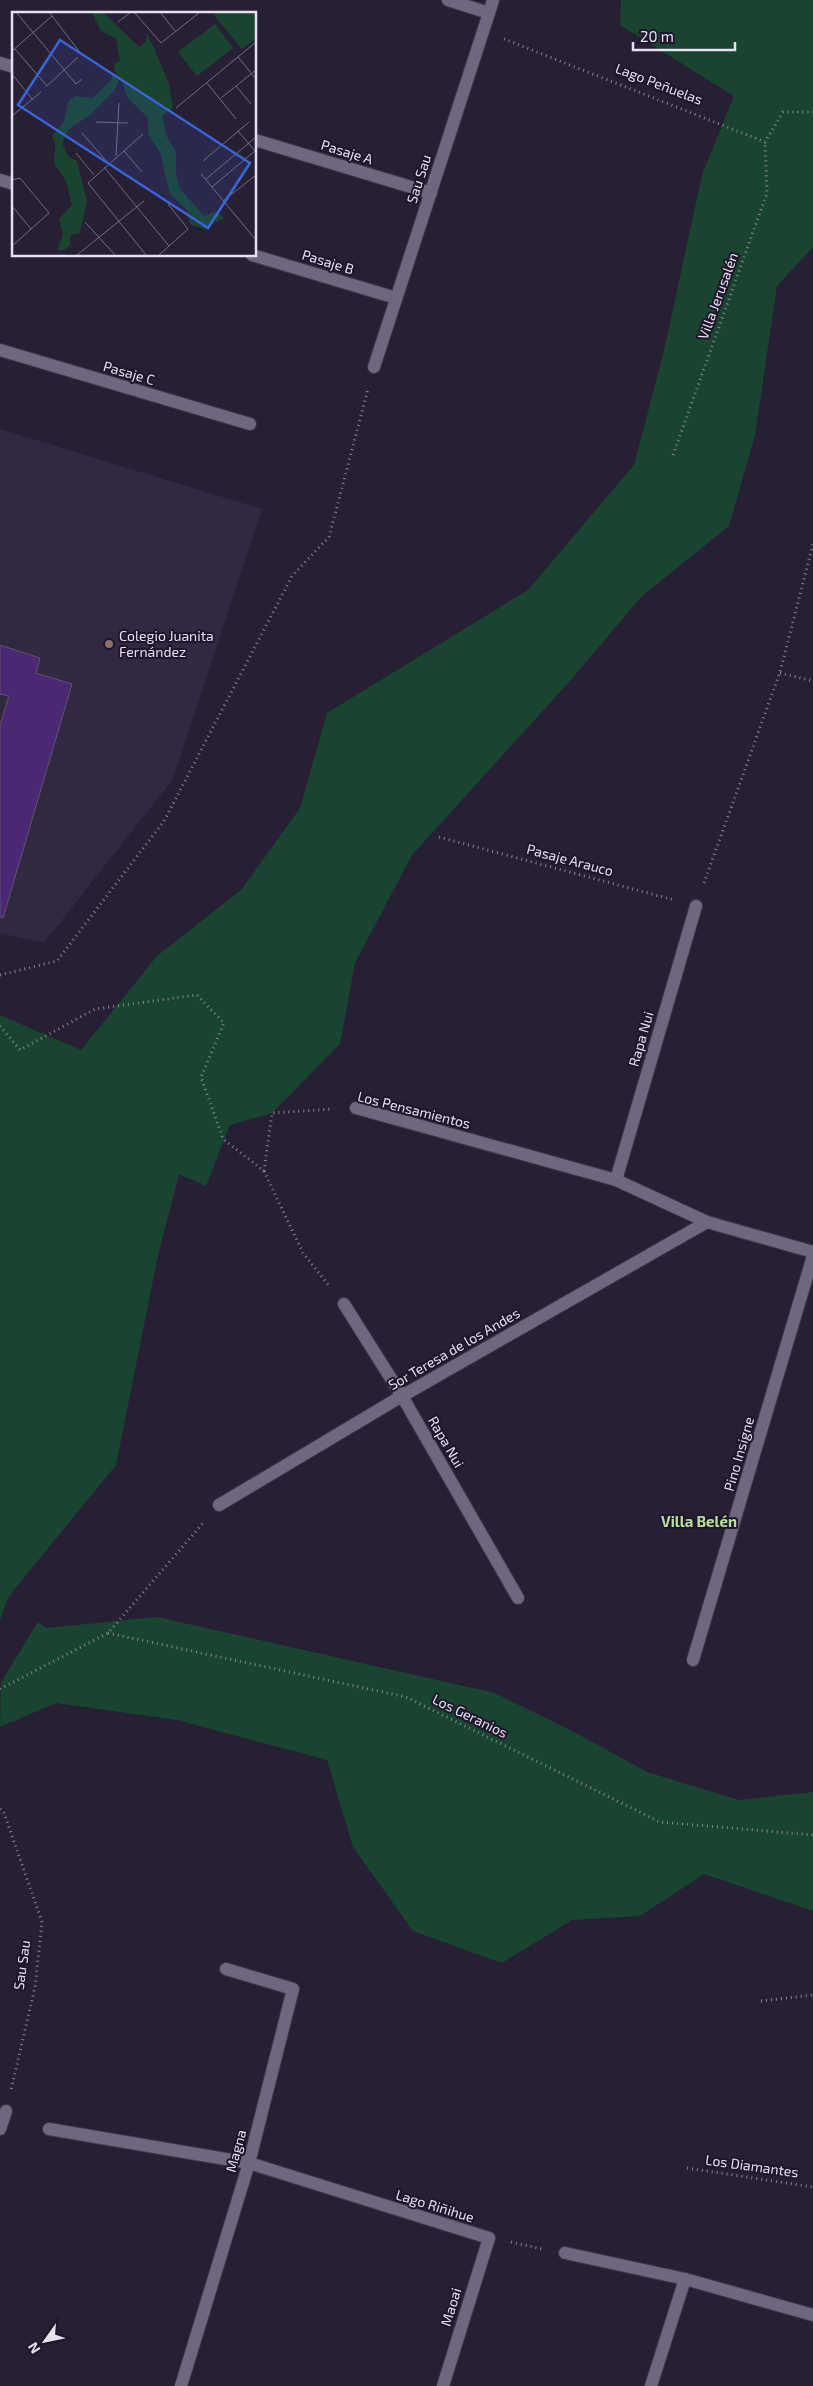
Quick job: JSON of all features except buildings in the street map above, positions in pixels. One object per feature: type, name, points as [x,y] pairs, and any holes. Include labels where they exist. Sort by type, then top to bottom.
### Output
[{"type":"street","points":[[448,0],[489,13]]},
{"type":"street","name":"Sau Sau","points":[[374,367],[493,0]]},
{"type":"street","name":"Pasaje A","points":[[256,140],[431,192]]},
{"type":"street","name":"Pasaje B","points":[[255,256],[396,298]]},
{"type":"street","name":"Pasaje C","points":[[0,350],[250,424]]},
{"type":"street","name":"Rapa Nui","points":[[616,1180],[696,906]]},
{"type":"street","name":"Los Pensamientos","points":[[356,1108],[616,1180],[707,1222],[813,1254]]},
{"type":"street","name":"Sor Teresa de los Andes","points":[[219,1505],[402,1396],[707,1222]]},
{"type":"street","name":"Pino Insigne","points":[[694,1660],[813,1254]]},
{"type":"street","name":"Rapa Nui","points":[[344,1304],[402,1396],[518,1598]]},
{"type":"street","name":"Magna","points":[[181,2386],[249,2163],[293,1989],[226,1969]]},
{"type":"street","points":[[0,2129],[6,2111]]},
{"type":"street","name":"Lago Riñihue","points":[[48,2129],[249,2163],[488,2238]]},
{"type":"street","name":"Maoai","points":[[443,2386],[488,2238]]},
{"type":"street","points":[[564,2253],[685,2279],[813,2315]]},
{"type":"street","points":[[651,2386],[685,2279]]},
{"type":"path","name":"Lago Peñuelas","points":[[482,30],[765,142]]},
{"type":"path","points":[[765,142],[783,112],[813,112]]},
{"type":"path","name":"Villa Jerusalén","points":[[673,456],[767,193],[765,142]]},
{"type":"path","points":[[0,975],[57,961],[164,820],[292,576],[329,537],[374,367]]},
{"type":"path","points":[[696,906],[780,672],[813,544]]},
{"type":"path","points":[[780,672],[813,681]]},
{"type":"path","name":"Pasaje Arauco","points":[[439,837],[696,906]]},
{"type":"path","points":[[0,1026],[20,1050],[95,1009],[197,995],[224,1023],[201,1077],[223,1139],[264,1171],[303,1253],[344,1304]]},
{"type":"path","name":"Los Pensamientos","points":[[264,1171],[272,1113],[356,1108]]},
{"type":"path","points":[[0,1690],[108,1633],[219,1505]]},
{"type":"path","name":"Los Geranios","points":[[108,1633],[406,1697],[660,1822],[813,1835]]},
{"type":"path","name":"Sau Sau","points":[[0,1809],[4,1813],[42,1922],[35,1987],[6,2111]]},
{"type":"path","points":[[760,2001],[813,1995]]},
{"type":"path","name":"Los Diamantes","points":[[687,2168],[813,2186]]},
{"type":"path","points":[[488,2238],[564,2253]]},
{"type":"shaded area","name":"Colegio Juanita Fernández","points":[[0,429],[262,509],[173,779],[44,943],[0,933]]},
{"type":"green space","points":[[621,0],[813,0],[813,247],[777,286],[755,435],[729,526],[642,596],[569,682],[412,855],[355,963],[340,1044],[272,1113],[230,1125],[206,1186],[179,1174],[157,1260],[116,1465],[9,1596],[0,1620],[0,1015],[81,1050],[157,956],[242,889],[300,808],[327,713],[528,590],[634,465],[664,351],[702,175],[734,96],[620,25]]},
{"type":"green space","points":[[157,1617],[495,1693],[576,1733],[647,1772],[739,1800],[813,1792],[813,1911],[704,1874],[640,1916],[572,1920],[502,1963],[413,1931],[353,1847],[327,1760],[177,1720],[56,1703],[0,1727],[1,1682],[38,1622],[46,1628]]},
{"type":"place","name":"Colegio Juanita Fernández","points":[[109,644]]},
{"type":"district","name":"Villa Belén","points":[[699,1522]]}]
